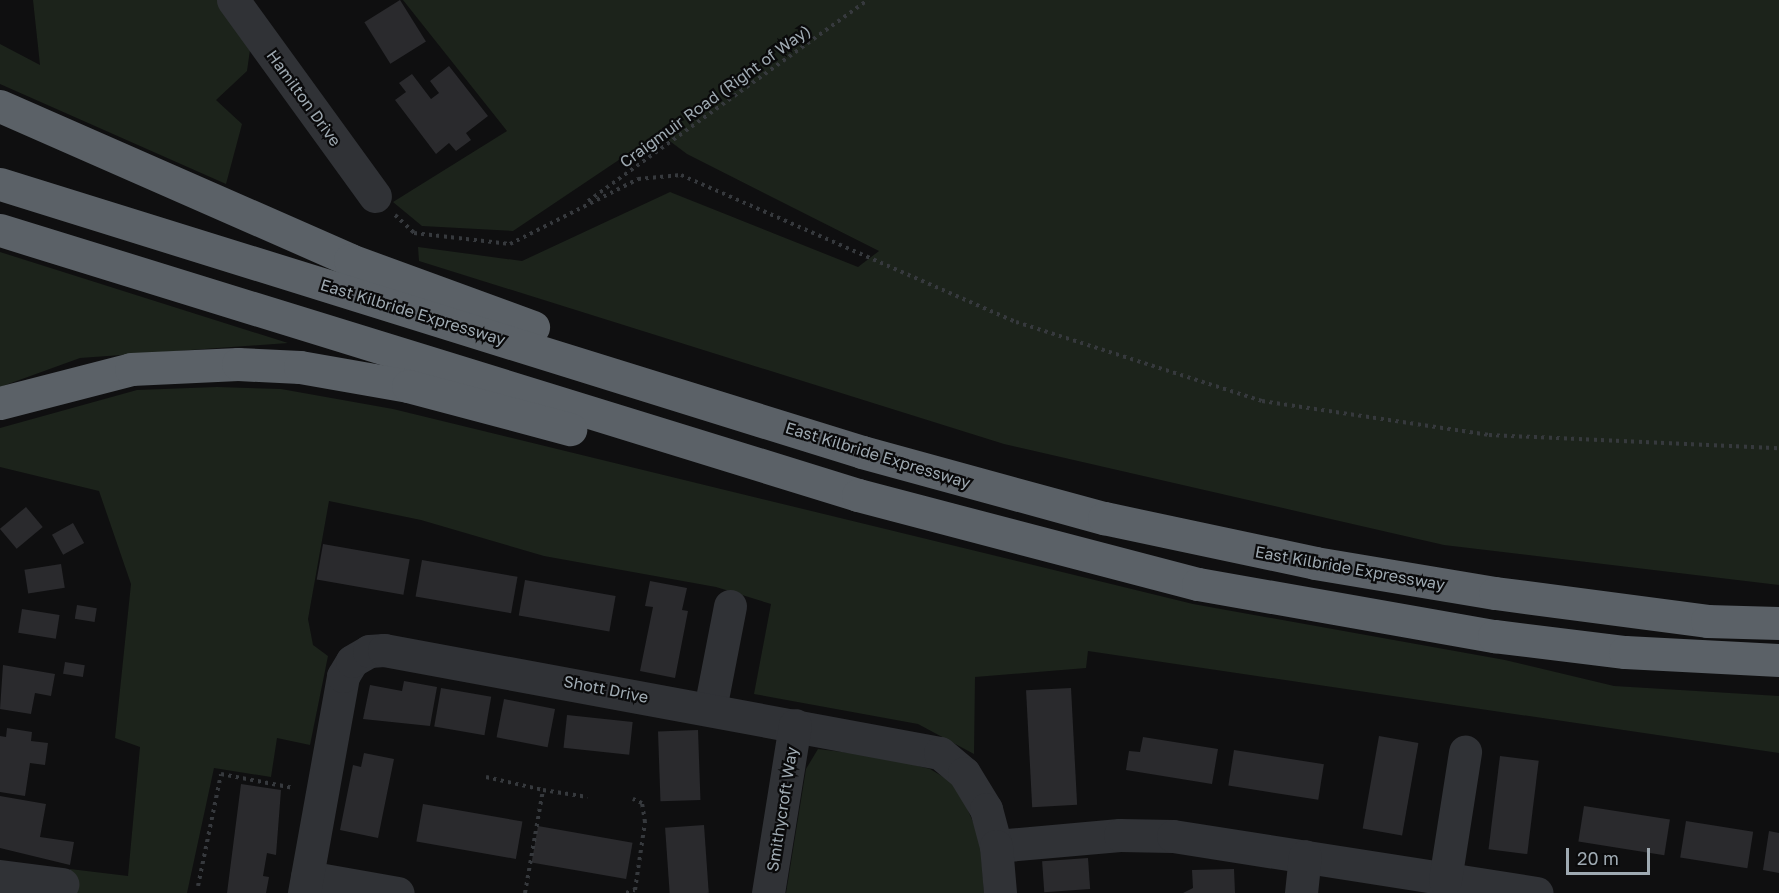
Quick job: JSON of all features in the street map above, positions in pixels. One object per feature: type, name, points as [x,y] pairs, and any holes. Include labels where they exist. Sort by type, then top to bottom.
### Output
[{"type":"highway","points":[[0,106],[350,260],[576,341],[658,388]]},
{"type":"highway","name":"East Kilbride Expressway","points":[[0,184],[991,489],[1206,541],[1495,593],[1707,621],[1779,623]]},
{"type":"highway","points":[[0,230],[858,495],[992,534],[1314,606],[1614,651],[1779,660]]},
{"type":"highway","points":[[0,403],[131,369],[300,367],[408,386],[664,454],[858,495]]},
{"type":"street","name":"Hamilton Drive","points":[[232,0],[375,196]]},
{"type":"street","points":[[710,709],[730,606]]},
{"type":"street","name":"Shott Drive","points":[[305,885],[343,676],[352,661],[369,651],[710,709],[940,753],[969,782],[986,809],[996,846],[1000,893]]},
{"type":"street","name":"Smithycroft Way","points":[[768,893],[795,725]]},
{"type":"street","points":[[1445,879],[1465,752]]},
{"type":"street","points":[[996,846],[1120,835],[1173,836],[1537,893]]},
{"type":"street","points":[[1301,893],[1305,856]]},
{"type":"street","points":[[14,882],[62,884]]},
{"type":"street","points":[[305,885],[398,893]]},
{"type":"path","name":"Craigmuir Road (Right of Way)","points":[[576,210],[868,0]]},
{"type":"path","points":[[375,196],[414,234],[510,244],[638,179],[681,175],[1016,322],[1262,401],[1489,435],[1779,448]]},
{"type":"path","points":[[198,886],[221,774],[321,793]]},
{"type":"path","points":[[486,777],[587,797]]},
{"type":"path","points":[[525,893],[543,790]]},
{"type":"path","points":[[626,893],[635,890],[645,822],[642,803],[633,799]]},
{"type":"shaded area","points":[[33,0],[218,0],[251,43],[247,71],[216,100],[242,124],[226,184],[0,84],[0,44],[40,65]]},
{"type":"shaded area","points":[[403,0],[1779,0],[1779,585],[1444,545],[1004,444],[419,261],[418,247],[522,261],[670,192],[858,267],[879,251],[687,154],[659,133],[513,231],[422,226],[393,202],[507,131]]},
{"type":"shaded area","points":[[0,252],[288,343],[80,358],[0,387]]},
{"type":"shaded area","points":[[217,387],[281,389],[393,409],[1193,604],[1505,660],[1614,686],[1779,696],[1779,753],[1088,651],[1086,668],[975,677],[974,754],[918,724],[754,694],[771,604],[716,587],[544,556],[421,520],[329,501],[308,619],[313,645],[328,656],[310,745],[277,738],[271,777],[214,768],[187,893],[66,893],[70,869],[128,876],[140,747],[115,738],[131,584],[99,491],[0,467],[0,428],[137,390]]},
{"type":"shaded area","points":[[818,749],[884,757],[930,769],[957,785],[980,838],[984,893],[786,893],[806,769]]},
{"type":"building","points":[[400,0],[426,42],[390,64],[364,22]]},
{"type":"building","points":[[449,66],[488,116],[466,133],[471,140],[456,151],[449,143],[436,154],[395,100],[406,92],[399,83],[412,74],[431,99],[439,93],[430,81]]},
{"type":"building","points":[[26,507],[43,527],[17,549],[0,529]]},
{"type":"building","points":[[73,523],[84,543],[63,555],[52,535]]},
{"type":"building","points":[[323,544],[410,559],[403,595],[317,579]]},
{"type":"building","points":[[422,560],[518,577],[511,613],[416,596]]},
{"type":"building","points":[[61,564],[65,588],[28,593],[24,570]]},
{"type":"building","points":[[525,580],[616,596],[609,631],[519,615]]},
{"type":"building","points":[[650,581],[687,588],[682,610],[688,611],[675,678],[640,671],[653,607],[645,606]]},
{"type":"building","points":[[77,605],[97,608],[95,622],[75,619]]},
{"type":"building","points":[[22,609],[60,615],[56,639],[18,633]]},
{"type":"building","points":[[65,662],[85,665],[83,677],[63,674]]},
{"type":"building","points":[[3,665],[55,674],[51,696],[35,693],[31,714],[0,709]]},
{"type":"building","points":[[404,681],[437,687],[430,726],[363,719],[370,685],[402,691]]},
{"type":"building","points":[[441,688],[491,697],[484,735],[434,726]]},
{"type":"building","points":[[1071,688],[1077,805],[1032,807],[1026,690]]},
{"type":"building","points":[[504,699],[555,709],[548,747],[497,737]]},
{"type":"building","points":[[567,715],[633,722],[629,755],[564,748]]},
{"type":"building","points":[[7,728],[32,732],[31,741],[48,743],[45,765],[30,763],[25,796],[0,792],[0,736],[6,737]]},
{"type":"building","points":[[698,730],[700,800],[660,801],[658,731]]},
{"type":"building","points":[[1379,736],[1418,743],[1402,836],[1363,829]]},
{"type":"building","points":[[1143,737],[1218,749],[1212,784],[1126,770],[1129,751],[1140,752]]},
{"type":"building","points":[[1234,750],[1324,764],[1318,800],[1228,786]]},
{"type":"building","points":[[364,753],[394,759],[378,838],[340,830],[353,765],[361,767]]},
{"type":"building","points":[[1500,756],[1539,761],[1527,854],[1489,849]]},
{"type":"building","points":[[241,784],[281,790],[276,855],[267,853],[263,876],[269,877],[266,893],[227,893]]},
{"type":"building","points":[[0,796],[46,804],[40,837],[74,842],[70,865],[0,848]]},
{"type":"building","points":[[423,804],[522,822],[516,859],[416,841]]},
{"type":"building","points":[[1584,806],[1670,820],[1664,855],[1578,842]]},
{"type":"building","points":[[1686,821],[1753,832],[1747,868],[1680,858]]},
{"type":"building","points":[[704,825],[709,893],[670,893],[665,828]]},
{"type":"building","points":[[538,826],[633,843],[626,879],[532,862]]},
{"type":"building","points":[[1769,831],[1779,833],[1779,873],[1763,870]]},
{"type":"building","points":[[1088,858],[1090,889],[1044,892],[1042,861]]},
{"type":"building","points":[[1234,869],[1235,893],[1183,893],[1193,888],[1192,870]]}]
